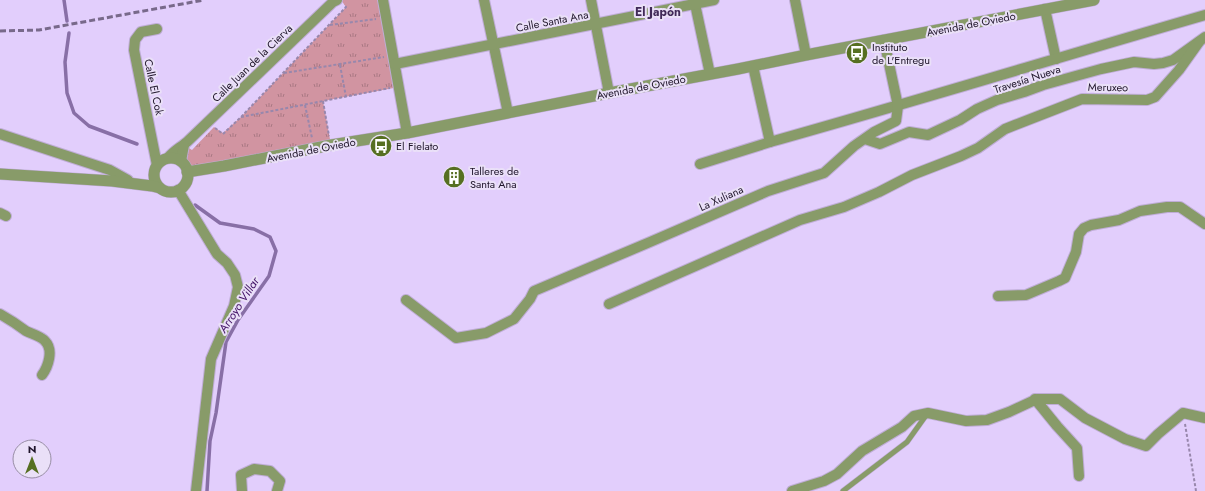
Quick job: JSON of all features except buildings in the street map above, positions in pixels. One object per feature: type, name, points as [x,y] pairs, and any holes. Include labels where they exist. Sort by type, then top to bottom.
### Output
[{"type":"street","points":[[383,0],[407,133]]},
{"type":"street","points":[[484,0],[508,114]]},
{"type":"street","points":[[592,0],[608,93]]},
{"type":"street","name":"Calle Santa Ana","points":[[394,60],[494,44],[714,0]]},
{"type":"street","points":[[795,0],[806,55]]},
{"type":"street","name":"Avenida de Oviedo","points":[[187,172],[508,114],[608,93],[1094,0]]},
{"type":"street","name":"Calle Juan de la Cierva","points":[[168,158],[173,152],[184,145],[333,2],[340,2]]},
{"type":"street","points":[[695,4],[710,74]]},
{"type":"street","points":[[1045,9],[1056,58]]},
{"type":"street","points":[[700,164],[1056,58],[1205,16]]},
{"type":"street","name":"Calle El Cok","points":[[157,29],[141,32],[135,40],[134,50],[157,165]]},
{"type":"street","points":[[884,40],[898,106]]},
{"type":"street","name":"Travesía Nueva","points":[[865,139],[880,144],[909,132],[928,135],[997,100],[1043,85],[1101,69],[1134,62],[1154,64],[1164,63],[1173,60],[1202,40]]},
{"type":"street","name":"Meruxeo","points":[[609,304],[800,220],[844,207],[879,192],[912,175],[961,156],[978,148],[1005,129],[1015,124],[1082,99],[1147,100],[1155,97],[1179,70],[1202,40]]},
{"type":"street","points":[[753,66],[770,142]]},
{"type":"street","name":"La Xuliana","points":[[406,300],[456,338],[486,333],[514,319],[530,299],[534,291],[768,191],[824,173],[854,146],[874,132],[896,121],[898,106]]},
{"type":"street","points":[[0,134],[110,170],[128,180]]},
{"type":"street","points":[[181,161],[184,145]]},
{"type":"street","points":[[0,174],[112,181],[152,186],[169,191],[178,190],[182,187],[187,178],[185,166],[181,161],[168,158],[164,159],[157,165],[154,172],[154,177],[160,188]]},
{"type":"street","points":[[112,181],[154,177]]},
{"type":"street","points":[[178,190],[217,254],[227,263],[235,276],[238,287],[234,306],[211,359],[196,491]]},
{"type":"street","points":[[998,296],[1026,295],[1065,278],[1076,252],[1079,234],[1084,228],[1091,225],[1119,220],[1140,211],[1167,207],[1180,207],[1204,225]]},
{"type":"street","points":[[0,314],[28,332],[45,340],[49,346],[49,358],[42,375]]},
{"type":"street","points":[[792,491],[824,481],[837,474],[862,451],[902,427],[914,416],[928,413],[966,421],[987,420],[1035,400],[1060,399],[1085,418],[1125,439],[1146,446],[1183,413],[1205,418]]},
{"type":"street","points":[[1035,400],[1077,448],[1079,476]]},
{"type":"street","points":[[242,491],[242,475],[254,469],[270,471],[280,481],[277,491]]},
{"type":"lane","points":[[843,491],[907,442],[928,413]]},
{"type":"path","points":[[214,127],[223,134],[241,117],[346,7],[340,2]]},
{"type":"path","points":[[329,25],[386,18]]},
{"type":"path","points":[[283,73],[340,65],[394,60]]},
{"type":"path","points":[[340,65],[346,97]]},
{"type":"path","points":[[241,117],[399,87]]},
{"type":"path","points":[[323,101],[331,145]]},
{"type":"path","points":[[305,105],[314,149]]},
{"type":"path","points":[[1183,413],[1196,491]]},
{"type":"green space","points":[[341,0],[383,0],[399,87],[323,101],[331,145],[187,172],[181,161],[184,145],[192,150],[214,127],[223,133],[241,117],[346,7]]},
{"type":"waterway","name":"Arroyo Villar","points":[[64,0],[67,21]]},
{"type":"waterway","name":"Arroyo Villar","points":[[69,33],[65,62],[67,93],[74,113],[89,126],[137,144]]},
{"type":"waterway","name":"Arroyo Villar","points":[[195,205],[220,223],[254,229],[270,237],[276,251],[269,276],[238,320],[226,342],[216,413],[210,441],[207,491]]},
{"type":"railway","points":[[0,31],[39,30],[204,0]]},
{"type":"place","name":"Instituto de L'Entregu","points":[[857,53]]},
{"type":"place","name":"El Fielato","points":[[381,146]]},
{"type":"place","name":"Talleres de Santa Ana","points":[[454,177]]},
{"type":"district","name":"El Japón","points":[[658,12]]}]
